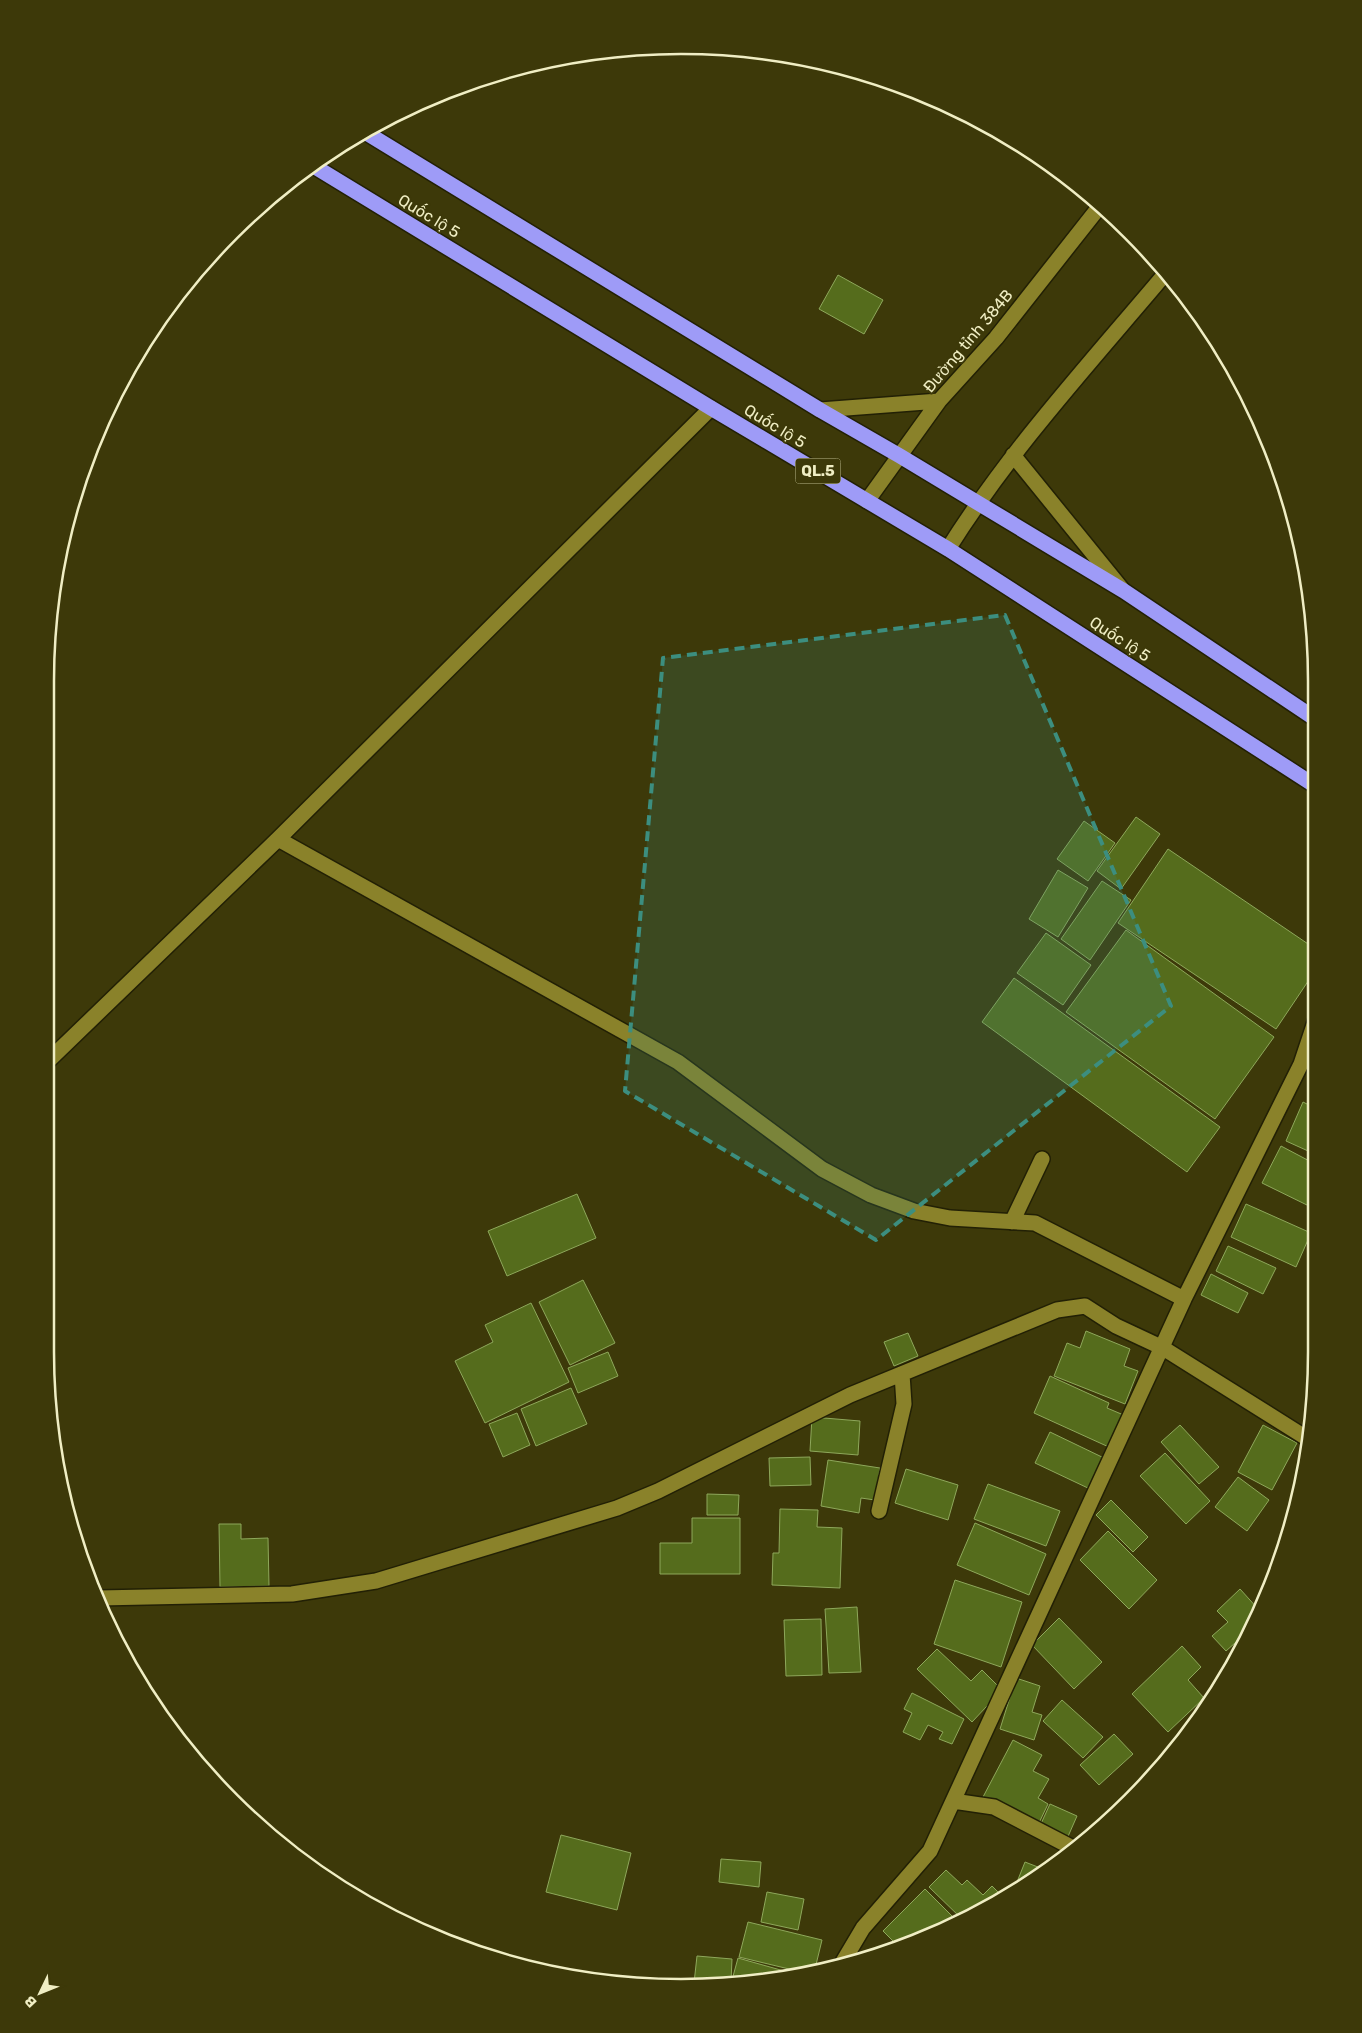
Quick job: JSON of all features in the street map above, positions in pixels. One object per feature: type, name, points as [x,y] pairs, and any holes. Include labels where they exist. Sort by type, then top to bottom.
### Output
[{"type":"highway","points":[[371,136],[820,410],[1124,591],[1308,714]]},
{"type":"highway","name":"Quốc lộ 5","points":[[319,169],[711,408],[948,549],[1308,781]]},
{"type":"street","name":"Đường tỉnh 384B","points":[[867,501],[939,401],[996,338],[1097,210]]},
{"type":"street","points":[[948,549],[977,502],[1013,455],[1162,278]]},
{"type":"street","points":[[820,410],[939,401]]},
{"type":"street","points":[[54,1055],[278,839],[711,408]]},
{"type":"street","points":[[1013,455],[1124,591]]},
{"type":"street","points":[[278,839],[678,1062],[822,1169],[871,1196],[914,1211],[950,1218],[1035,1223],[1181,1306]]},
{"type":"street","points":[[845,1958],[863,1928],[930,1851],[1181,1306],[1301,1064],[1308,1043]]},
{"type":"street","points":[[1012,1222],[1042,1159]]},
{"type":"street","points":[[104,1598],[292,1594],[376,1581],[617,1508],[658,1491],[850,1395],[1057,1310],[1085,1306],[1116,1326],[1166,1342],[1303,1435]]},
{"type":"street","points":[[879,1511],[904,1404],[902,1374]]},
{"type":"street","points":[[954,1802],[994,1807],[1068,1846]]},
{"type":"highlighted area","points":[[1005,615],[1171,1006],[876,1240],[625,1091],[663,658]]},
{"type":"building","points":[[838,275],[883,300],[864,334],[819,309]]},
{"type":"building","points":[[1136,817],[1160,834],[1121,889],[1097,871]]},
{"type":"building","points":[[1084,821],[1115,843],[1088,881],[1057,859]]},
{"type":"building","points":[[1168,849],[1308,944],[1308,981],[1276,1029],[1118,923]]},
{"type":"building","points":[[1058,870],[1088,888],[1058,937],[1029,919]]},
{"type":"building","points":[[1102,881],[1131,900],[1090,960],[1061,939]]},
{"type":"building","points":[[1126,930],[1274,1037],[1215,1119],[1066,1012]]},
{"type":"building","points":[[1046,933],[1091,965],[1063,1005],[1017,973]]},
{"type":"building","points":[[1014,978],[1220,1127],[1187,1172],[982,1022]]},
{"type":"building","points":[[1303,1102],[1308,1104],[1308,1151],[1286,1141]]},
{"type":"building","points":[[1281,1146],[1308,1160],[1308,1206],[1262,1183]]},
{"type":"building","points":[[577,1194],[596,1238],[507,1276],[488,1231]]},
{"type":"building","points":[[1246,1204],[1308,1232],[1308,1240],[1296,1267],[1231,1237]]},
{"type":"building","points":[[1228,1246],[1276,1268],[1263,1294],[1216,1271]]},
{"type":"building","points":[[1211,1274],[1248,1293],[1238,1313],[1201,1295]]},
{"type":"building","points":[[583,1280],[615,1343],[570,1365],[539,1302]]},
{"type":"building","points":[[531,1303],[569,1382],[485,1423],[455,1361],[493,1342],[485,1325]]},
{"type":"building","points":[[1086,1331],[1130,1349],[1124,1366],[1138,1371],[1125,1404],[1054,1376],[1067,1343],[1080,1348]]},
{"type":"building","points":[[908,1333],[918,1356],[894,1366],[884,1342]]},
{"type":"building","points":[[608,1352],[618,1376],[578,1393],[568,1368]]},
{"type":"building","points":[[1050,1376],[1109,1403],[1107,1408],[1126,1416],[1111,1448],[1034,1413]]},
{"type":"building","points":[[571,1388],[587,1424],[536,1446],[521,1409]]},
{"type":"building","points":[[517,1413],[530,1445],[503,1457],[489,1424]]},
{"type":"building","points":[[812,1417],[860,1421],[858,1455],[810,1451]]},
{"type":"building","points":[[1180,1425],[1219,1467],[1199,1484],[1161,1442]]},
{"type":"building","points":[[1263,1425],[1297,1443],[1272,1490],[1238,1472]]},
{"type":"building","points":[[1050,1432],[1104,1458],[1090,1489],[1035,1463]]},
{"type":"building","points":[[1165,1453],[1210,1501],[1186,1524],[1140,1476]]},
{"type":"building","points":[[810,1457],[811,1485],[770,1486],[769,1458]]},
{"type":"building","points":[[828,1460],[880,1468],[875,1500],[861,1498],[859,1513],[821,1506]]},
{"type":"building","points":[[906,1469],[958,1485],[948,1520],[895,1503]]},
{"type":"building","points":[[1238,1477],[1269,1500],[1247,1531],[1215,1507]]},
{"type":"building","points":[[988,1484],[1060,1511],[1046,1546],[974,1519]]},
{"type":"building","points":[[707,1494],[739,1495],[738,1515],[707,1515]]},
{"type":"building","points":[[1111,1500],[1148,1537],[1133,1552],[1096,1515]]},
{"type":"building","points":[[780,1509],[818,1510],[817,1527],[842,1528],[840,1588],[772,1585],[773,1553],[779,1553]]},
{"type":"building","points":[[692,1518],[740,1518],[740,1574],[660,1574],[660,1543],[692,1543]]},
{"type":"building","points":[[975,1523],[1046,1554],[1029,1595],[957,1565]]},
{"type":"building","points":[[219,1524],[241,1524],[241,1539],[268,1538],[269,1586],[220,1587]]},
{"type":"building","points":[[1108,1531],[1157,1580],[1129,1609],[1080,1560]]},
{"type":"building","points":[[955,1580],[1022,1602],[1001,1667],[934,1644]]},
{"type":"building","points":[[1240,1589],[1255,1605],[1238,1640],[1226,1651],[1212,1636],[1228,1622],[1217,1611]]},
{"type":"building","points":[[857,1607],[861,1672],[829,1673],[825,1609]]},
{"type":"building","points":[[1059,1618],[1102,1662],[1074,1689],[1032,1645]]},
{"type":"building","points":[[821,1619],[822,1675],[786,1676],[784,1620]]},
{"type":"building","points":[[1182,1646],[1201,1667],[1188,1680],[1204,1698],[1168,1732],[1132,1694]]},
{"type":"building","points":[[937,1649],[971,1681],[982,1670],[1002,1690],[972,1722],[917,1669]]},
{"type":"building","points":[[1016,1678],[1040,1686],[1032,1712],[1042,1715],[1034,1740],[1000,1729]]},
{"type":"building","points":[[912,1693],[964,1719],[952,1744],[939,1739],[943,1732],[928,1725],[920,1740],[903,1732],[912,1713],[904,1709]]},
{"type":"building","points":[[1062,1700],[1103,1737],[1083,1758],[1043,1721]]},
{"type":"building","points":[[1114,1734],[1133,1754],[1099,1785],[1080,1765]]},
{"type":"building","points":[[1013,1740],[1042,1755],[1033,1771],[1049,1779],[1038,1798],[1048,1804],[1038,1825],[983,1797]]},
{"type":"building","points":[[1050,1804],[1077,1816],[1066,1841],[1039,1828]]},
{"type":"building","points":[[561,1835],[631,1853],[617,1910],[546,1892]]},
{"type":"building","points":[[721,1859],[761,1862],[759,1887],[719,1882]]},
{"type":"building","points":[[1025,1862],[1039,1867],[1029,1874],[1017,1881]]},
{"type":"building","points":[[946,1870],[962,1885],[967,1880],[983,1895],[992,1886],[999,1893],[958,1915],[929,1887]]},
{"type":"building","points":[[925,1889],[953,1917],[894,1942],[883,1931]]},
{"type":"building","points":[[767,1892],[804,1899],[798,1930],[761,1922]]},
{"type":"building","points":[[748,1922],[822,1940],[816,1964],[803,1967],[790,1969],[739,1957]]},
{"type":"building","points":[[697,1956],[732,1959],[731,1977],[694,1979]]},
{"type":"building","points":[[738,1958],[783,1971],[763,1974],[733,1977]]}]
